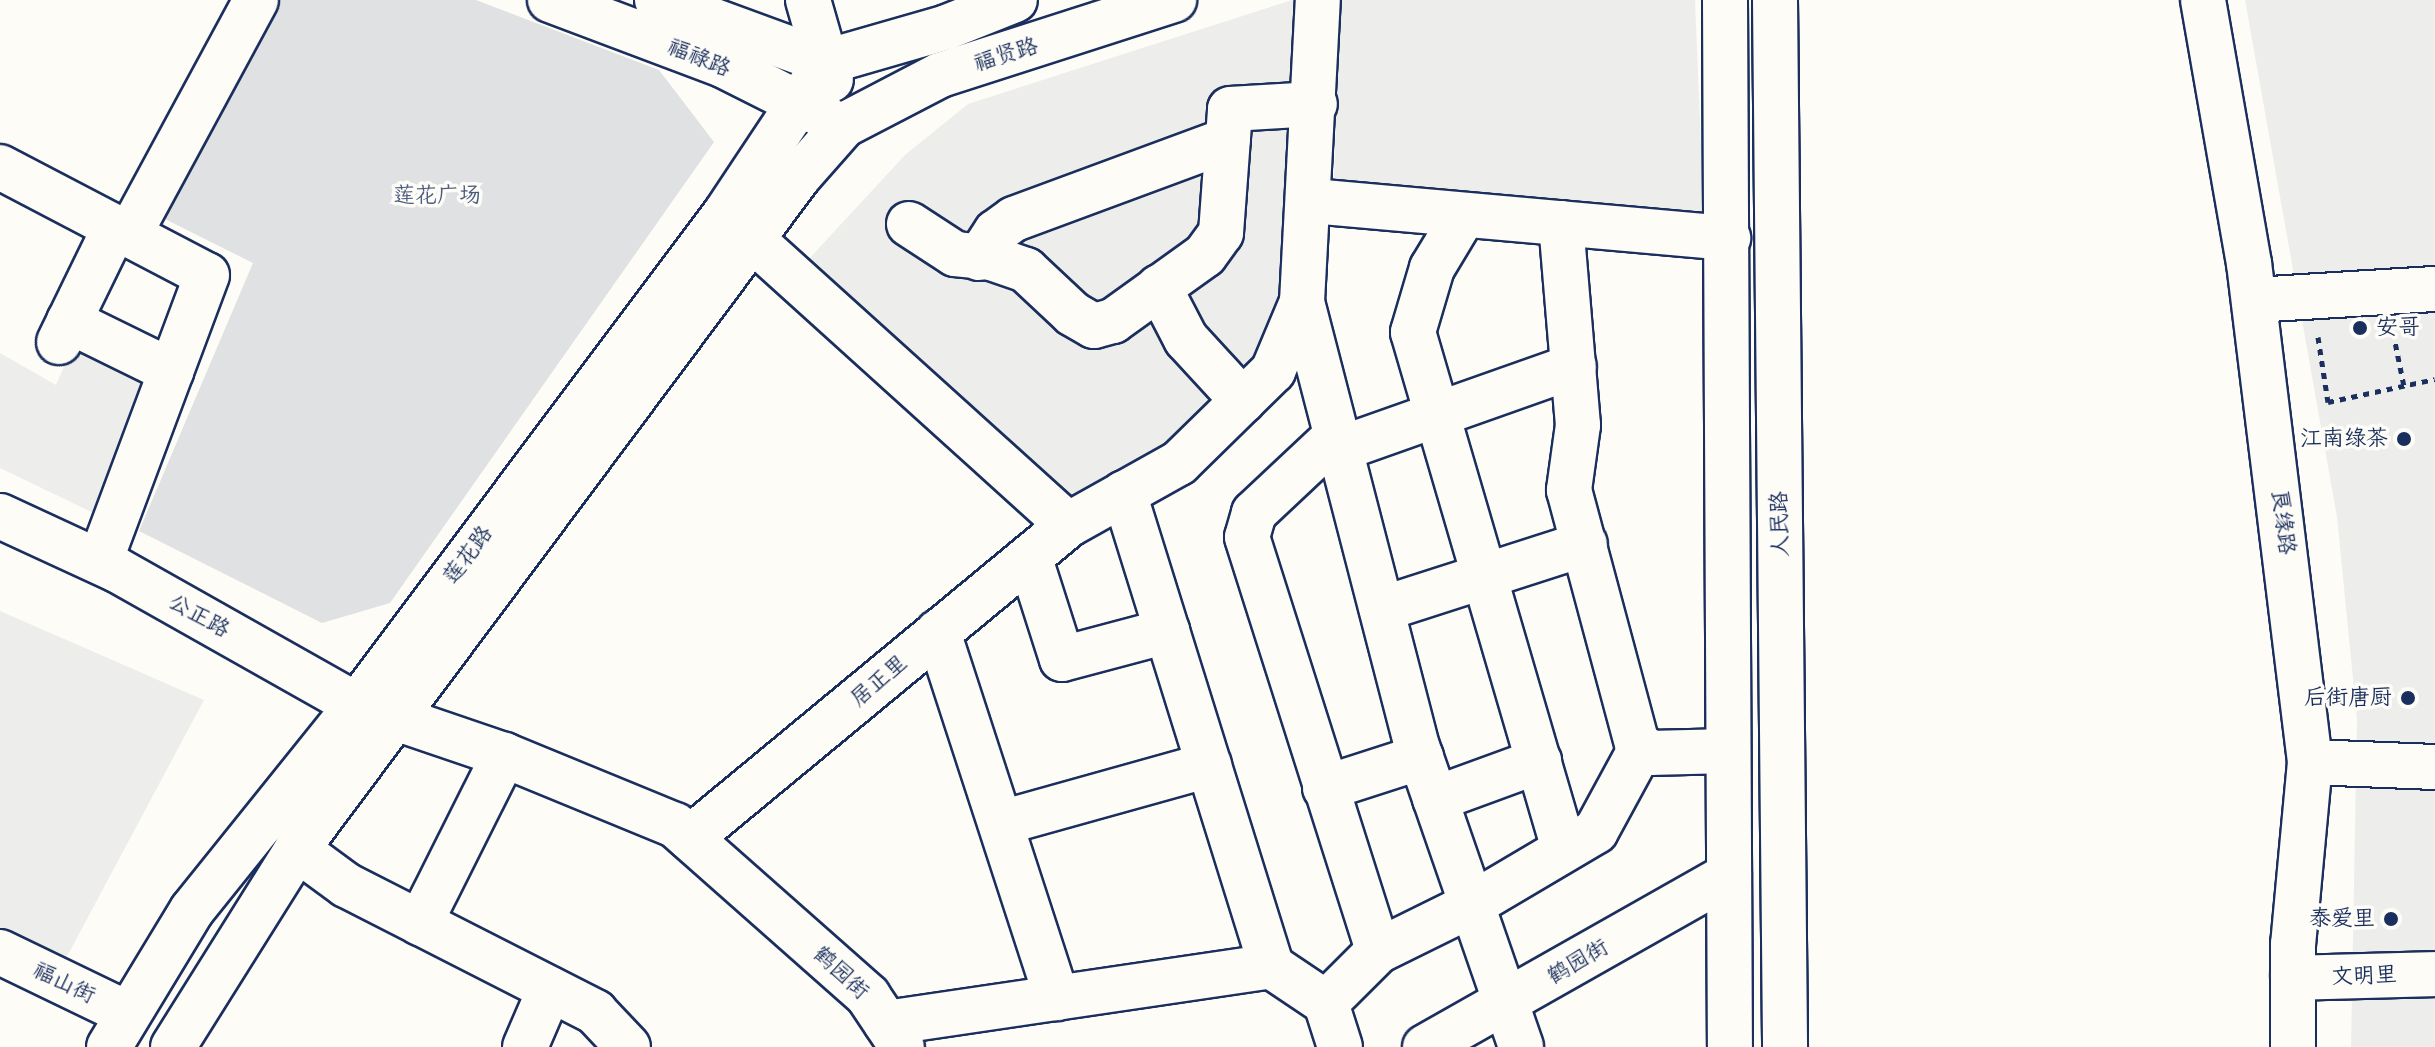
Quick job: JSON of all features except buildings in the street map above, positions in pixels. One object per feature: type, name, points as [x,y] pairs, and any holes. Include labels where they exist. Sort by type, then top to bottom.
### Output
[{"type":"street","points":[[171,371],[64,331],[256,0]]},
{"type":"street","name":"福禄路","points":[[550,0],[723,65],[844,125]]},
{"type":"street","name":"福禄路","points":[[657,0],[826,62]]},
{"type":"street","points":[[808,0],[844,125]]},
{"type":"street","name":"福贤路","points":[[826,62],[947,27],[1015,0]]},
{"type":"street","name":"福贤路","points":[[844,125],[940,75],[1174,0]]},
{"type":"street","points":[[1318,0],[1312,201],[1302,302],[1421,757],[1521,1047]]},
{"type":"street","points":[[1725,0],[1730,1047]]},
{"type":"street","name":"人民路","points":[[1775,0],[1785,1047]]},
{"type":"street","name":"良缘路","points":[[2203,0],[2254,300],[2310,762],[2293,978],[2280,1043]]},
{"type":"street","name":"莲花路","points":[[173,1047],[297,849],[376,711],[725,214],[826,62]]},
{"type":"street","points":[[909,224],[955,254],[1026,270],[1073,314],[1094,326],[1113,321],[1205,255],[1221,233],[1230,109],[1315,104]]},
{"type":"street","name":"莲花路","points":[[119,1030],[192,910],[376,711],[754,241],[799,176],[844,125]]},
{"type":"street","points":[[979,258],[996,232],[1014,219],[1228,140]]},
{"type":"street","points":[[0,168],[207,275],[100,561]]},
{"type":"street","points":[[1312,201],[1728,238]]},
{"type":"street","points":[[1464,215],[1432,268],[1413,332],[1564,849]]},
{"type":"street","points":[[1326,1003],[1378,951],[1471,905],[1596,831],[1640,750],[1569,490],[1578,425],[1561,223]]},
{"type":"street","points":[[754,241],[1068,525]]},
{"type":"street","points":[[1159,287],[1195,351],[1243,401]]},
{"type":"street","points":[[2254,300],[2435,289]]},
{"type":"street","name":"居正里","points":[[690,838],[1068,525],[1179,463],[1273,371],[1302,302]]},
{"type":"street","points":[[1378,951],[1247,537],[1254,513],[1338,442],[1437,415],[1574,366]]},
{"type":"street","points":[[1124,493],[1271,966],[1326,1003],[1340,1047]]},
{"type":"street","name":"公正路","points":[[0,516],[100,561],[376,711]]},
{"type":"street","points":[[1382,609],[1585,544]]},
{"type":"street","points":[[1030,559],[1062,659],[1167,631]]},
{"type":"street","points":[[938,632],[1057,998]]},
{"type":"street","name":"鹤园街","points":[[376,711],[504,755],[675,825],[868,996],[894,1035],[1057,998],[1271,966]]},
{"type":"street","points":[[1640,750],[1728,751]]},
{"type":"street","points":[[420,923],[504,755]]},
{"type":"street","points":[[1325,788],[1421,757]]},
{"type":"street","points":[[1435,799],[1539,761]]},
{"type":"street","points":[[2310,762],[2435,767]]},
{"type":"street","points":[[1001,823],[1209,765]]},
{"type":"street","points":[[297,849],[346,885],[595,1012],[628,1047]]},
{"type":"street","name":"鹤园街","points":[[1429,1046],[1729,875]]},
{"type":"street","name":"福山街","points":[[0,952],[119,1030]]},
{"type":"street","name":"文明里","points":[[2293,978],[2435,974]]},
{"type":"street","points":[[525,1047],[550,989]]},
{"type":"path","points":[[2386,292],[2404,386]]},
{"type":"path","points":[[2311,296],[2328,402],[2435,379]]},
{"type":"shaded area","points":[[1292,0],[1305,0],[1295,275],[1250,376],[1178,442],[1075,507],[807,261],[905,155],[968,104]]},
{"type":"shaded area","points":[[1340,0],[1695,0],[1704,221],[1334,181]]},
{"type":"shaded area","points":[[2245,0],[2435,0],[2435,1047],[2351,1047],[2357,719],[2337,517]]},
{"type":"shaded area","points":[[78,335],[157,374],[104,518],[0,468],[0,353],[56,385]]},
{"type":"shaded area","points":[[0,611],[204,700],[64,962],[0,930]]},
{"type":"green space","name":"莲花广场","points":[[262,0],[476,0],[659,70],[714,142],[390,603],[322,623],[139,531],[253,263],[151,212]]},
{"type":"place","name":"安哥","points":[[2360,328]]},
{"type":"place","name":"江南绿茶","points":[[2404,439]]},
{"type":"place","name":"后街唐厨","points":[[2408,698]]},
{"type":"place","name":"泰爱里","points":[[2391,919]]}]
